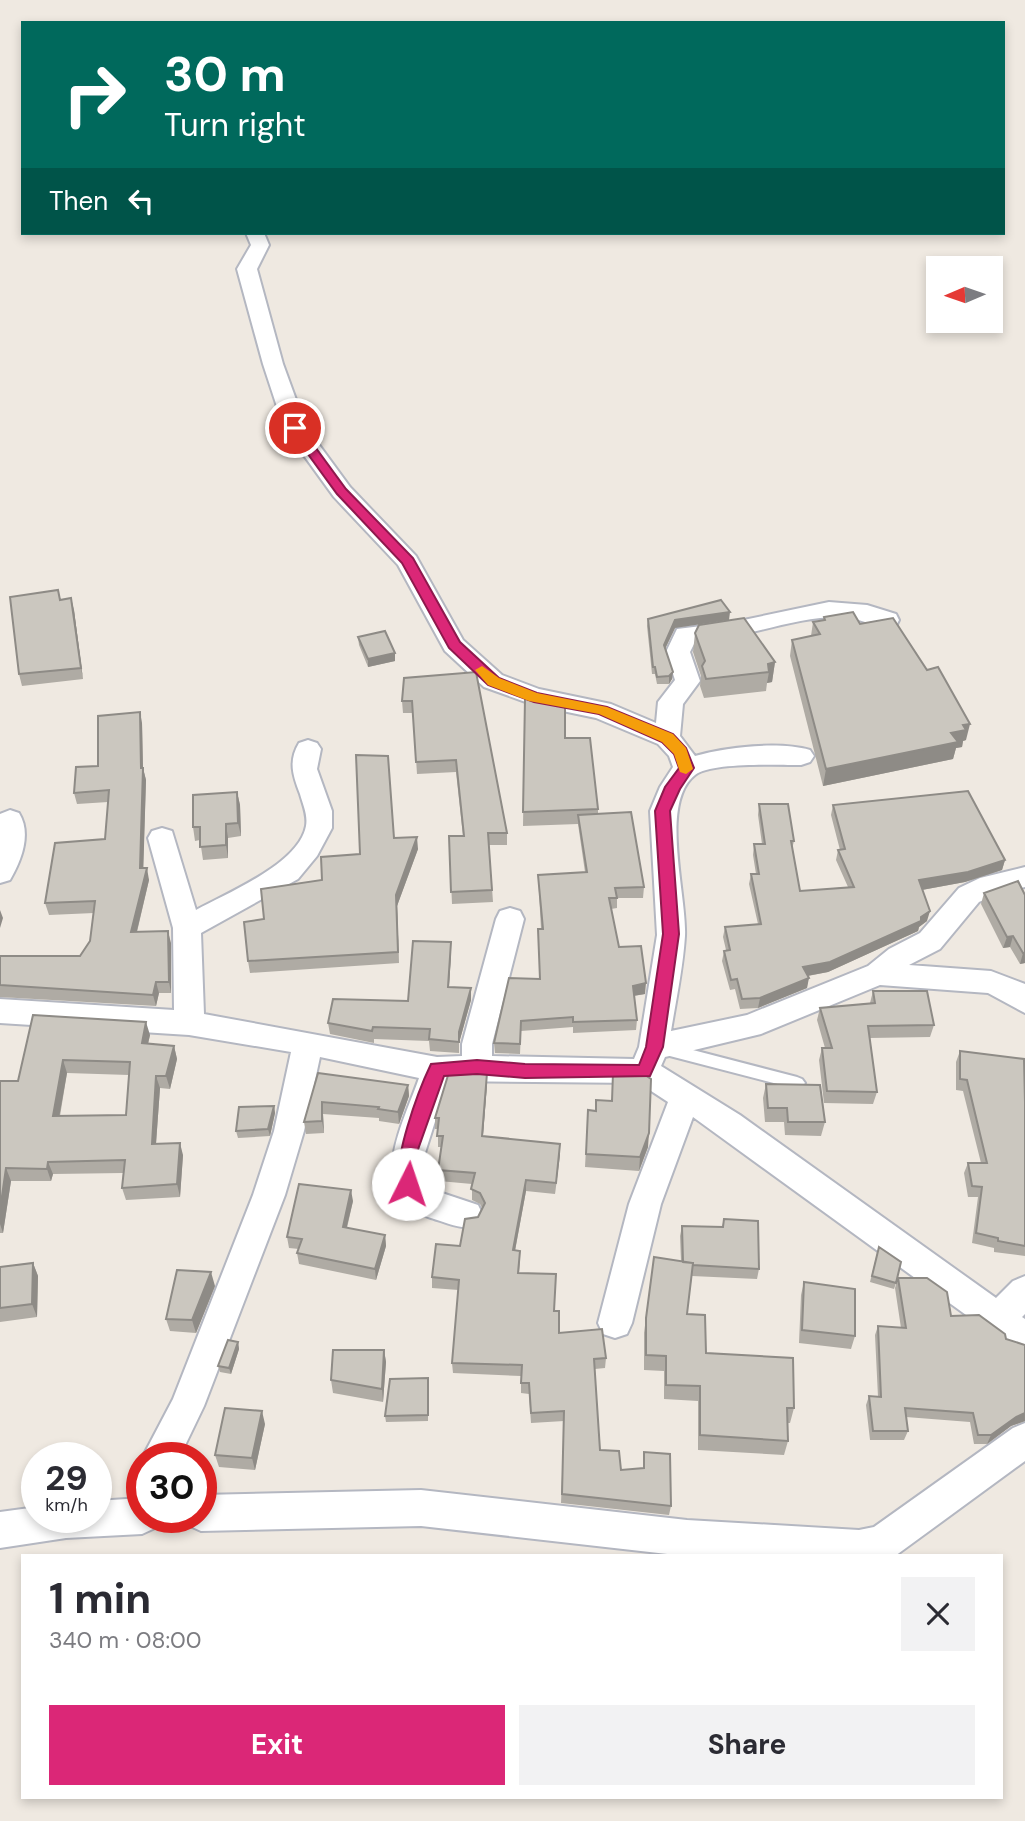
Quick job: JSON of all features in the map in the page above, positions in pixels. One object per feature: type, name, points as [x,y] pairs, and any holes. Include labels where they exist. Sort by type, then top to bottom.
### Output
[{"type":"street","points":[[256,235],[260,245],[247,269],[273,364],[295,428],[342,492],[408,561],[454,645],[494,681],[534,697],[602,710],[667,738],[681,752],[686,768]]},
{"type":"street","points":[[667,738],[671,702],[688,681],[678,652],[686,635],[736,630],[831,608],[872,613],[887,620]]},
{"type":"street","points":[[187,928],[288,872],[307,849],[319,828],[319,811],[304,769],[308,750]]},
{"type":"street","points":[[649,1059],[671,934],[663,811],[673,787],[686,768],[705,761],[733,757],[801,755]]},
{"type":"street","points":[[0,873],[10,852],[10,820]]},
{"type":"street","points":[[162,838],[187,928],[189,1023]]},
{"type":"street","points":[[0,1011],[189,1023],[437,1069],[477,1067],[525,1071],[649,1059],[751,1026],[878,974],[899,957],[930,941],[969,895],[990,885],[1025,877]]},
{"type":"street","points":[[477,1067],[477,1044],[510,919]]},
{"type":"street","points":[[878,974],[992,982],[1018,994],[1025,1001]]},
{"type":"street","points":[[168,1442],[187,1406],[269,1195],[289,1131],[308,1043]]},
{"type":"street","points":[[649,1059],[685,1097],[729,1124],[1025,1338]]},
{"type":"street","points":[[437,1069],[407,1158],[408,1184],[425,1202],[467,1215]]},
{"type":"street","points":[[615,1323],[645,1204],[685,1097]]},
{"type":"street","points":[[998,1319],[1025,1291]]},
{"type":"street","points":[[217,1513],[421,1508],[687,1538],[859,1548],[882,1543],[1025,1440]]},
{"type":"street","points":[[0,1530],[126,1511]]},
{"type":"lane","points":[[649,1059],[797,1083]]},
{"type":"building","points":[[58,590],[60,600],[71,598],[81,668],[19,674],[10,597]]},
{"type":"building","points":[[721,600],[730,612],[675,620],[664,645],[673,672],[669,676],[657,677],[653,667],[648,619]]},
{"type":"building","points":[[853,612],[860,624],[893,618],[927,670],[938,667],[970,724],[963,725],[966,730],[951,733],[958,742],[826,769],[792,640],[820,634],[813,622],[825,620],[824,617]]},
{"type":"building","points":[[744,618],[775,662],[768,664],[769,672],[706,679],[702,666],[705,661],[695,633],[699,625]]},
{"type":"building","points":[[385,631],[395,653],[368,659],[358,637]]},
{"type":"building","points":[[476,672],[507,833],[488,833],[492,890],[451,892],[449,836],[464,836],[456,760],[416,762],[412,701],[402,701],[404,678]]},
{"type":"building","points":[[525,699],[565,699],[565,738],[590,738],[598,809],[523,812]]},
{"type":"building","points":[[140,712],[143,768],[140,868],[147,868],[131,932],[168,931],[169,982],[156,982],[153,995],[0,985],[0,956],[80,956],[90,941],[95,901],[45,903],[55,843],[105,839],[109,790],[74,793],[76,767],[98,766],[98,716]]},
{"type":"building","points":[[356,755],[388,756],[394,838],[417,837],[396,895],[398,952],[248,961],[244,922],[264,919],[261,889],[322,880],[321,857],[360,854]]},
{"type":"building","points":[[968,791],[1005,860],[968,872],[919,880],[930,911],[921,917],[921,921],[830,962],[803,967],[809,978],[760,998],[742,999],[737,979],[731,980],[724,951],[730,950],[725,927],[761,924],[751,874],[759,874],[754,844],[765,844],[759,804],[788,804],[800,891],[854,887],[838,850],[845,849],[833,805]]},
{"type":"building","points":[[237,792],[238,823],[226,824],[226,845],[200,847],[200,827],[193,827],[193,795]]},
{"type":"building","points":[[631,812],[644,887],[615,888],[617,898],[609,898],[619,947],[641,946],[646,983],[633,986],[637,1020],[573,1022],[573,1017],[521,1021],[520,1044],[494,1043],[509,978],[540,979],[538,929],[543,929],[538,875],[587,872],[578,815]]},
{"type":"building","points":[[1018,881],[1025,895],[1025,953],[1013,936],[1007,937],[984,893]]},
{"type":"building","points":[[413,941],[451,942],[448,987],[471,988],[459,1032],[459,1042],[429,1039],[430,1029],[373,1027],[372,1031],[328,1023],[333,999],[408,1001]]},
{"type":"building","points":[[873,991],[927,991],[934,1025],[868,1026],[877,1092],[827,1091],[822,1048],[832,1048],[820,1008],[875,1003]]},
{"type":"building","points":[[33,1015],[146,1022],[142,1043],[174,1046],[166,1076],[156,1076],[152,1144],[180,1143],[177,1184],[122,1188],[125,1160],[48,1162],[47,1169],[6,1168],[0,1210],[0,1081],[18,1081]],"holes":[[[63,1060],[130,1062],[126,1115],[53,1116]]]},
{"type":"building","points":[[960,1051],[1024,1059],[1025,1246],[976,1233],[982,1187],[972,1186],[968,1163],[987,1163],[967,1080],[960,1079]]},
{"type":"building","points":[[449,1072],[487,1073],[482,1136],[560,1144],[556,1183],[526,1180],[513,1250],[520,1251],[518,1273],[556,1274],[554,1311],[559,1311],[559,1333],[602,1329],[606,1358],[594,1359],[600,1450],[619,1451],[621,1470],[644,1468],[644,1452],[670,1454],[671,1506],[562,1494],[564,1411],[531,1413],[529,1383],[521,1383],[522,1365],[452,1363],[459,1280],[432,1277],[436,1244],[460,1246],[465,1219],[478,1217],[485,1203],[480,1193],[471,1189],[475,1173],[438,1170],[443,1136],[437,1136],[439,1118],[435,1118]]},
{"type":"building","points":[[318,1073],[408,1085],[398,1112],[378,1109],[379,1107],[322,1102],[322,1121],[304,1122]]},
{"type":"building","points":[[613,1073],[645,1075],[651,1079],[649,1133],[640,1157],[586,1154],[588,1110],[596,1111],[596,1100],[612,1101]]},
{"type":"building","points":[[766,1084],[820,1085],[825,1122],[788,1122],[787,1108],[768,1108]]},
{"type":"building","points":[[274,1106],[268,1129],[236,1131],[239,1107]]},
{"type":"building","points":[[299,1184],[351,1190],[343,1227],[385,1235],[375,1269],[297,1253],[302,1239],[287,1237]]},
{"type":"building","points":[[724,1219],[758,1221],[759,1269],[683,1262],[682,1226],[723,1227]]},
{"type":"building","points":[[879,1247],[901,1262],[896,1283],[872,1276]]},
{"type":"building","points":[[654,1257],[693,1263],[687,1314],[705,1315],[706,1353],[793,1358],[794,1408],[787,1408],[788,1441],[700,1435],[700,1386],[666,1385],[666,1356],[646,1355],[646,1318]]},
{"type":"building","points":[[33,1263],[32,1304],[0,1308],[0,1267]]},
{"type":"building","points":[[177,1270],[211,1272],[192,1320],[166,1319]]},
{"type":"building","points":[[898,1278],[927,1278],[947,1292],[951,1316],[979,1315],[1005,1334],[1006,1339],[1025,1345],[1025,1413],[991,1435],[978,1435],[973,1413],[905,1408],[908,1431],[873,1431],[869,1396],[881,1397],[878,1326],[906,1328]]},
{"type":"building","points":[[804,1282],[855,1289],[855,1336],[802,1330]]},
{"type":"building","points":[[228,1340],[238,1342],[229,1368],[218,1366]]},
{"type":"building","points":[[333,1350],[384,1350],[382,1389],[331,1380]]},
{"type":"building","points":[[428,1378],[428,1415],[385,1416],[390,1379]]},
{"type":"building","points":[[225,1408],[262,1411],[252,1458],[217,1455]]},
{"type":"slow traffic","points":[[482,670],[494,681],[534,697],[602,710],[667,738],[681,752],[686,769]]},
{"type":"route","points":[[295,428],[342,492],[408,561],[454,645],[494,681],[534,697],[602,710],[667,738],[681,752],[686,768],[673,787],[663,811],[671,934],[654,1047],[644,1072],[525,1071],[477,1067],[437,1069],[407,1158],[408,1184]]}]
